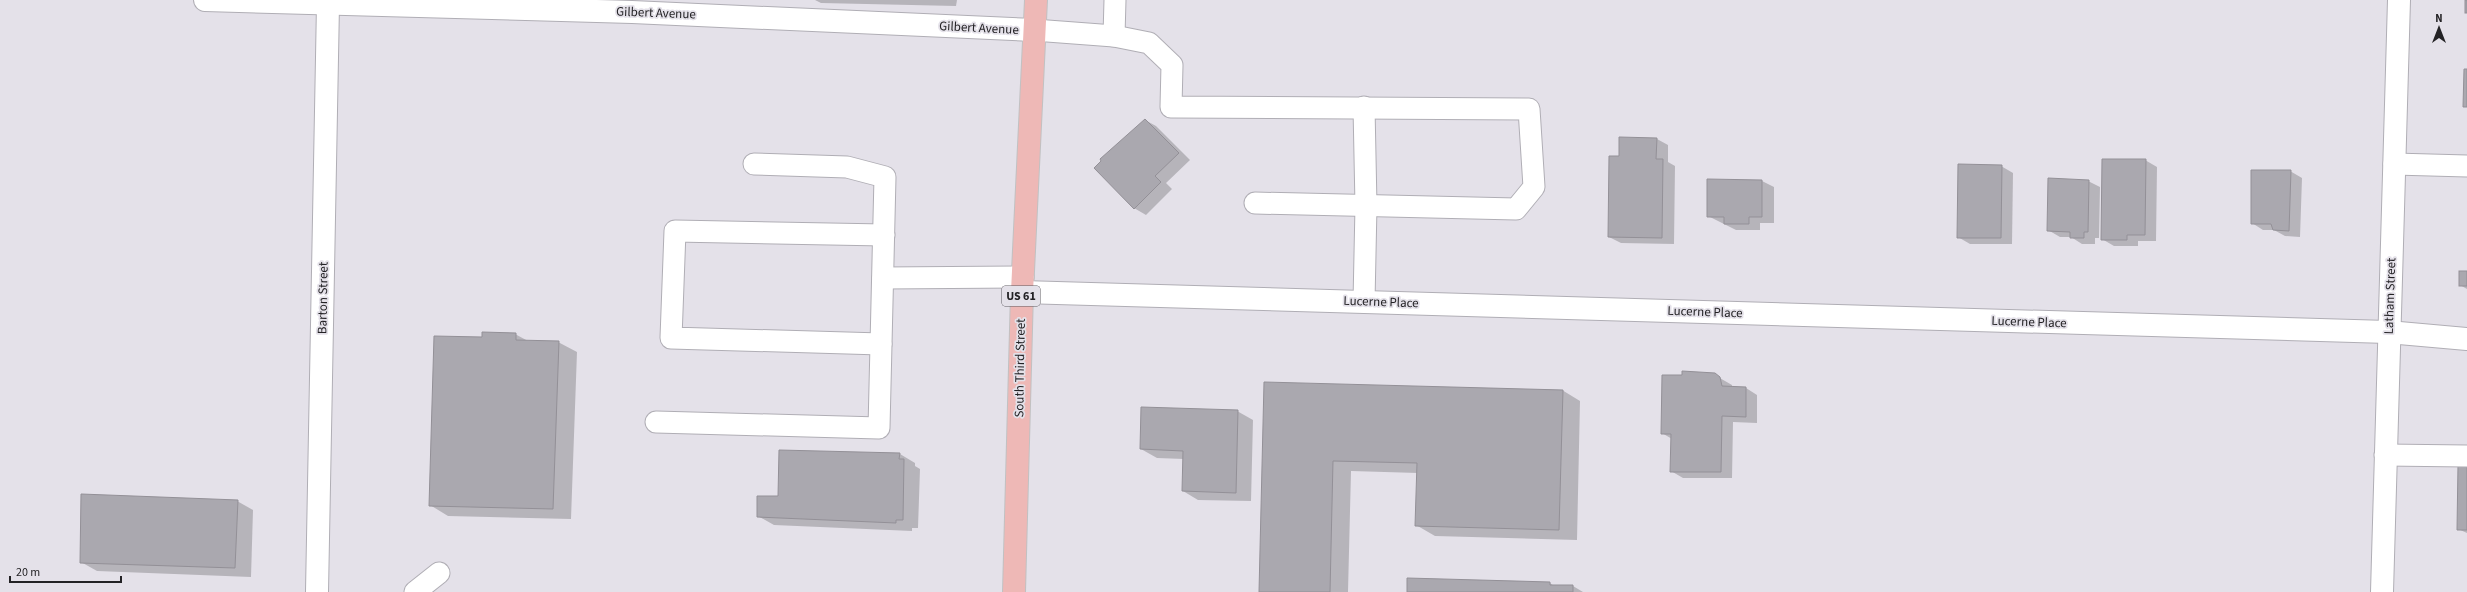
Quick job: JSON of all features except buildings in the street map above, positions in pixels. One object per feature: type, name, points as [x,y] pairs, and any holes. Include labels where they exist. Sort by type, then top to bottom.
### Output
[{"type":"main road","name":"South Third Street","points":[[1014,592],[1022,285],[1036,0]]},
{"type":"street","name":"Gilbert Avenue","points":[[205,0],[328,4],[405,3],[634,6],[1034,30]]},
{"type":"street","name":"Latham Street","points":[[2382,592],[2388,332],[2399,0]]},
{"type":"street","name":"Barton Street","points":[[317,592],[328,4]]},
{"type":"street","name":"Lucerne Place","points":[[1022,285],[1364,302],[2388,332],[2467,339]]},
{"type":"lane","points":[[1114,36],[1115,0]]},
{"type":"lane","points":[[1034,30],[1114,36],[1149,43],[1172,65],[1171,107],[1528,109],[1534,187],[1516,209],[1255,203]]},
{"type":"lane","points":[[1364,107],[1366,206],[1364,302]]},
{"type":"lane","points":[[656,422],[879,428],[885,177],[847,167],[754,164]]},
{"type":"lane","points":[[2394,164],[2467,166]]},
{"type":"lane","points":[[881,344],[671,338],[675,231],[884,235]]},
{"type":"lane","points":[[883,278],[1022,285]]},
{"type":"lane","points":[[2385,455],[2467,456]]},
{"type":"lane","points":[[415,592],[438,573]]}]
